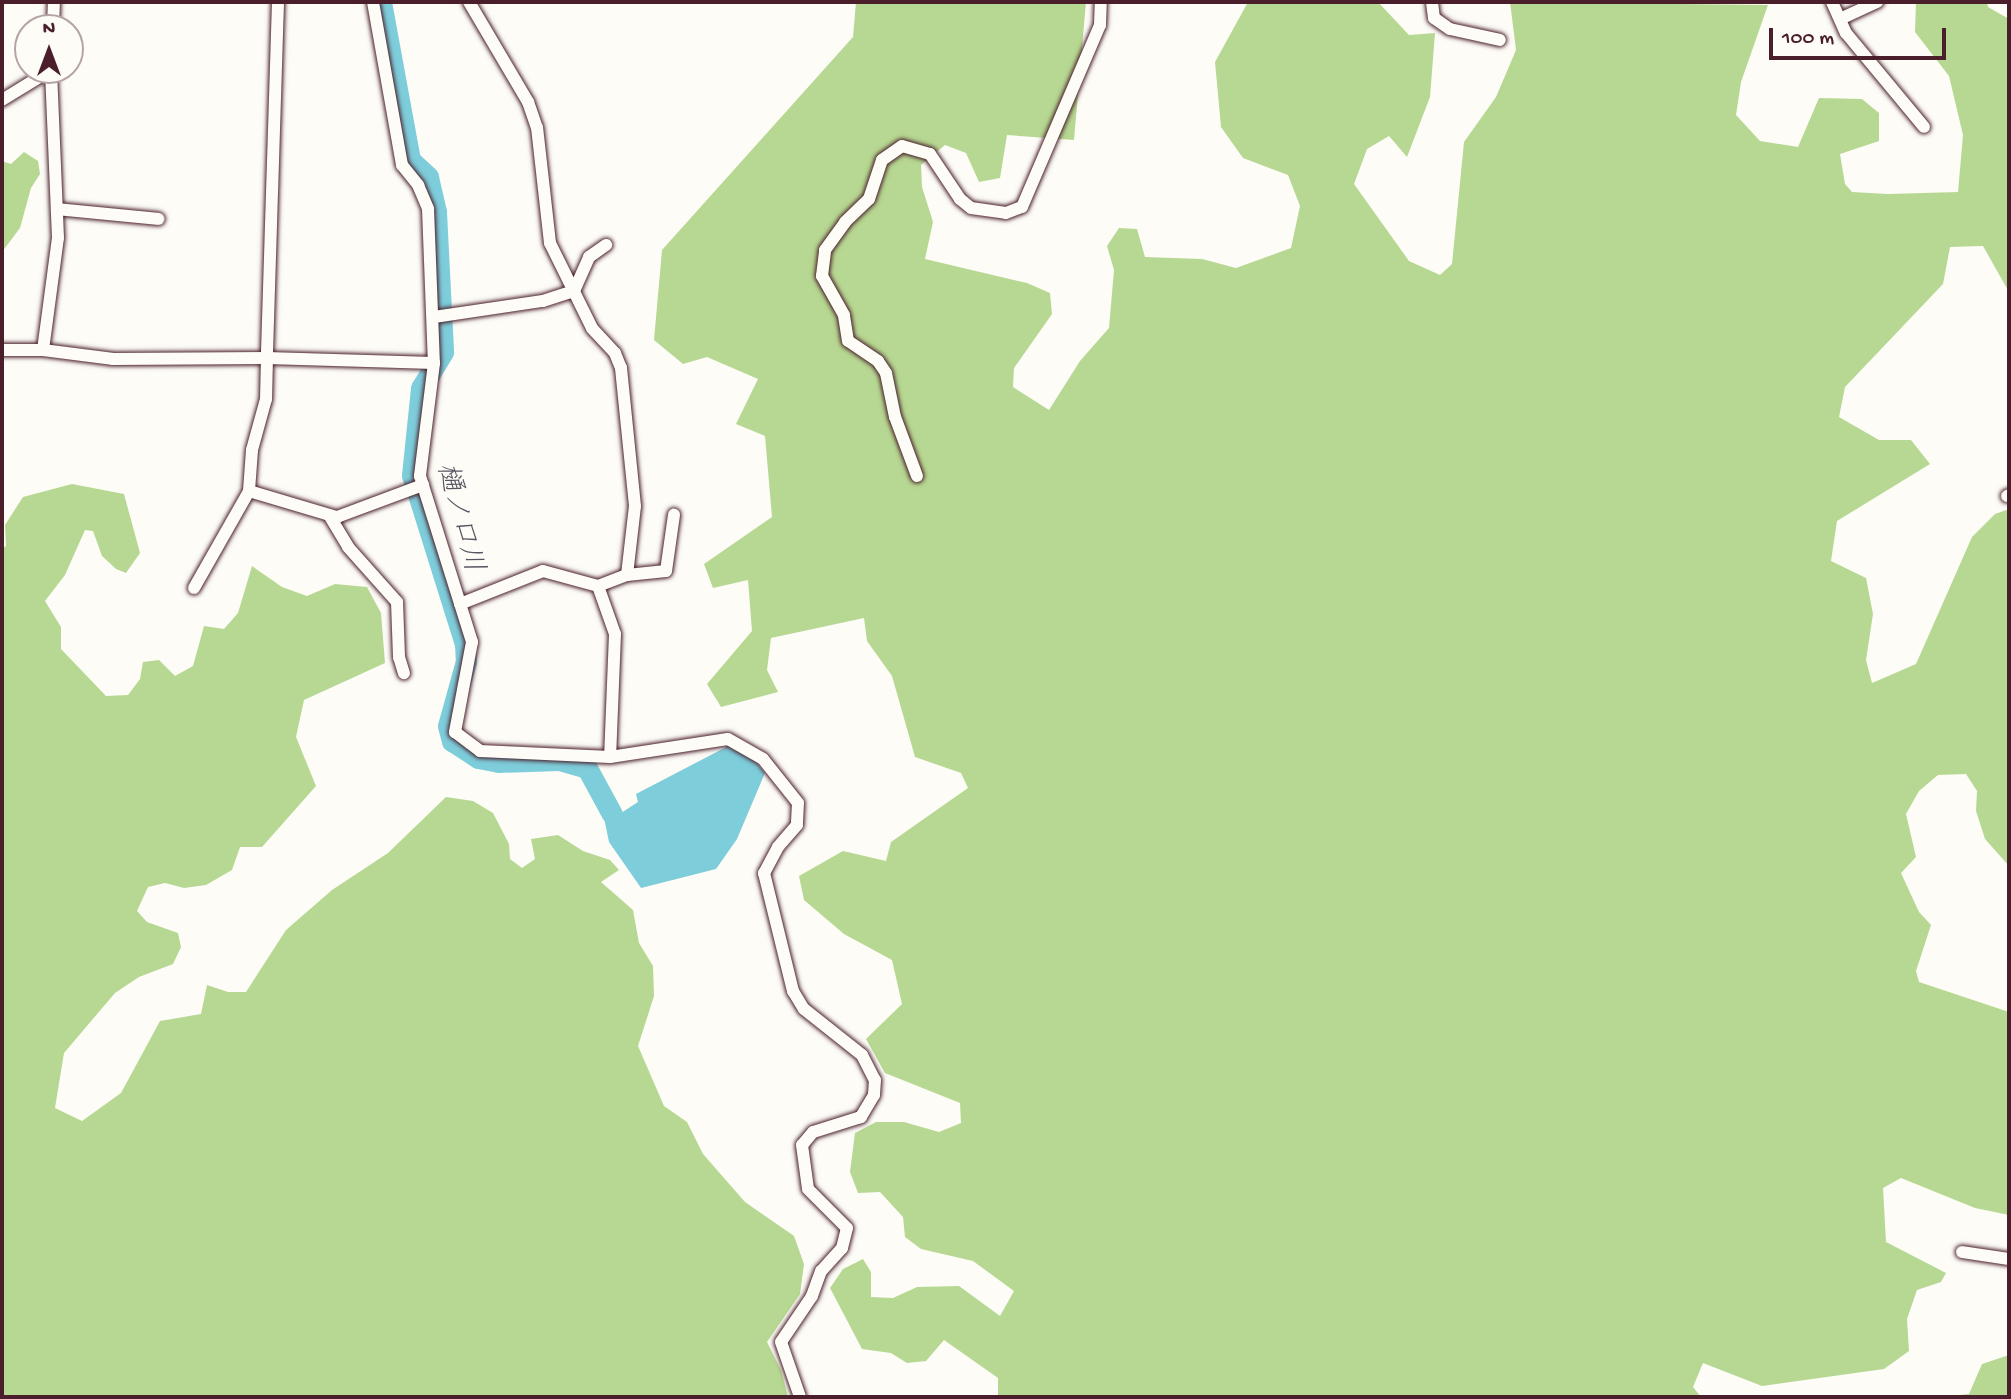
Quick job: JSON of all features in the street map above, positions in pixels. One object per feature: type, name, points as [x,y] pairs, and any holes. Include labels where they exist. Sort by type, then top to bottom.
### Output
[{"type":"street","points":[[194,588],[249,491],[252,450],[266,398],[278,2]]},
{"type":"street","points":[[373,2],[402,165],[418,185],[428,209],[434,363],[423,485],[472,642],[455,732],[480,751],[610,757],[729,739],[763,759],[798,803],[797,825],[778,847],[764,873],[793,991],[804,1009],[862,1055],[876,1080],[874,1095],[861,1117],[813,1132],[802,1145],[808,1189],[847,1228],[842,1248],[821,1271],[812,1296],[781,1342],[800,1397]]},
{"type":"street","points":[[469,2],[528,102],[537,128],[550,243],[592,328],[615,353],[621,368],[635,481],[626,575]]},
{"type":"street","points":[[917,476],[895,417],[886,373],[878,361],[848,341],[844,315],[822,276],[825,250],[869,199],[882,160],[902,146],[930,154],[960,199],[971,208],[1006,213],[1022,207],[1100,25],[1101,2]]},
{"type":"street","points":[[1432,2],[1434,18],[1450,29],[1500,40]]},
{"type":"street","points":[[1832,2],[1870,64],[1924,127]]},
{"type":"street","points":[[1840,19],[1877,2]]},
{"type":"street","points":[[2,100],[28,84]]},
{"type":"street","points":[[43,349],[58,238],[52,84]]},
{"type":"street","points":[[57,209],[159,219]]},
{"type":"street","points":[[434,317],[543,301],[574,291],[589,257],[606,244]]},
{"type":"street","points":[[2,350],[43,349],[113,359],[267,358],[434,363]]},
{"type":"street","points":[[249,491],[337,517],[423,485]]},
{"type":"street","points":[[329,515],[348,547],[397,602],[398,657],[404,673]]},
{"type":"street","points":[[460,604],[543,571],[598,586],[626,575],[666,571],[674,515]]},
{"type":"street","points":[[598,586],[615,634],[610,757]]},
{"type":"street","points":[[1962,1252],[2009,1259]]},
{"type":"green space","points":[[856,2],[1086,2],[1074,140],[1007,135],[1000,178],[979,182],[966,153],[945,145],[921,165],[922,187],[933,222],[925,259],[1027,283],[1050,293],[1052,314],[1014,368],[1013,387],[1049,410],[1080,361],[1109,328],[1114,270],[1107,246],[1119,228],[1137,229],[1145,257],[1202,259],[1236,268],[1291,248],[1300,206],[1288,175],[1243,158],[1221,127],[1215,62],[1248,2],[1378,2],[1409,35],[1435,33],[1430,97],[1407,157],[1389,136],[1367,149],[1354,184],[1409,261],[1440,275],[1452,264],[1464,142],[1496,97],[1516,50],[1510,2],[1768,5],[1741,82],[1736,115],[1760,141],[1798,147],[1819,98],[1862,99],[1879,113],[1879,141],[1840,154],[1845,184],[1852,192],[1888,194],[1958,192],[1963,135],[1949,76],[1915,32],[1916,2],[1987,2],[1988,7],[2009,19],[2009,292],[1983,246],[1950,247],[1943,284],[1845,387],[1839,417],[1879,440],[1911,440],[1930,464],[1837,521],[1831,561],[1866,578],[1873,614],[1866,660],[1872,683],[1916,664],[1972,537],[1995,514],[2009,509],[2009,866],[1985,839],[1976,811],[1977,791],[1966,774],[1938,775],[1919,791],[1906,814],[1916,857],[1901,873],[1919,912],[1931,925],[1916,971],[1919,982],[2009,1012],[2009,1215],[1975,1208],[1901,1178],[1883,1188],[1886,1242],[1946,1273],[1941,1282],[1917,1290],[1907,1319],[1909,1351],[1884,1369],[1762,1386],[1703,1363],[1693,1387],[1701,1397],[998,1397],[998,1378],[944,1340],[926,1361],[907,1363],[891,1353],[862,1349],[830,1288],[843,1269],[863,1259],[871,1272],[871,1297],[893,1298],[917,1287],[959,1286],[1000,1316],[1014,1291],[973,1261],[921,1249],[905,1237],[903,1217],[880,1192],[858,1193],[850,1172],[855,1133],[876,1122],[904,1122],[939,1132],[961,1123],[960,1103],[885,1073],[866,1039],[902,1004],[892,960],[844,934],[804,900],[799,876],[843,851],[886,861],[891,842],[968,788],[961,773],[915,757],[892,676],[867,641],[864,618],[771,638],[767,670],[778,692],[721,707],[707,684],[752,631],[748,580],[713,588],[704,564],[772,517],[765,436],[736,424],[758,379],[707,357],[683,364],[654,340],[662,250],[853,37]]},
{"type":"green space","points":[[24,152],[38,161],[40,174],[31,188],[20,228],[2,252],[2,161],[11,164]]},
{"type":"green space","points":[[72,484],[124,494],[140,553],[126,573],[116,569],[102,556],[93,531],[85,530],[65,575],[45,601],[61,627],[61,649],[106,696],[128,695],[140,679],[143,662],[159,660],[175,676],[193,666],[204,626],[224,629],[238,613],[252,566],[282,587],[307,596],[335,584],[367,587],[381,613],[385,663],[304,700],[296,737],[316,786],[262,847],[240,847],[232,870],[206,885],[184,888],[165,883],[148,887],[137,911],[147,922],[178,933],[181,947],[173,964],[139,977],[115,993],[64,1053],[55,1108],[82,1121],[121,1093],[160,1021],[201,1014],[207,985],[228,992],[246,992],[286,930],[332,890],[388,853],[446,797],[473,801],[493,813],[509,844],[510,859],[522,868],[535,859],[531,839],[558,835],[583,851],[610,860],[619,870],[601,882],[633,910],[639,943],[653,966],[654,996],[638,1046],[664,1106],[687,1122],[703,1154],[745,1202],[794,1236],[804,1264],[800,1294],[767,1342],[781,1370],[788,1397],[2,1397],[2,549],[6,546],[5,525],[23,497]]},
{"type":"green space","points":[[2009,1355],[2009,1397],[1941,1397],[1969,1394],[1982,1364]]},
{"type":"water","points":[[730,745],[748,753],[765,773],[737,839],[716,869],[641,888],[609,842],[603,813],[614,809],[618,815],[638,802],[636,794]]},
{"type":"waterway","name":"樋ノ口川","points":[[381,2],[410,160],[428,177],[436,212],[443,352],[421,388],[412,475],[465,644],[466,661],[448,726],[452,741],[478,758],[498,762],[559,760],[587,768],[612,814]]}]
